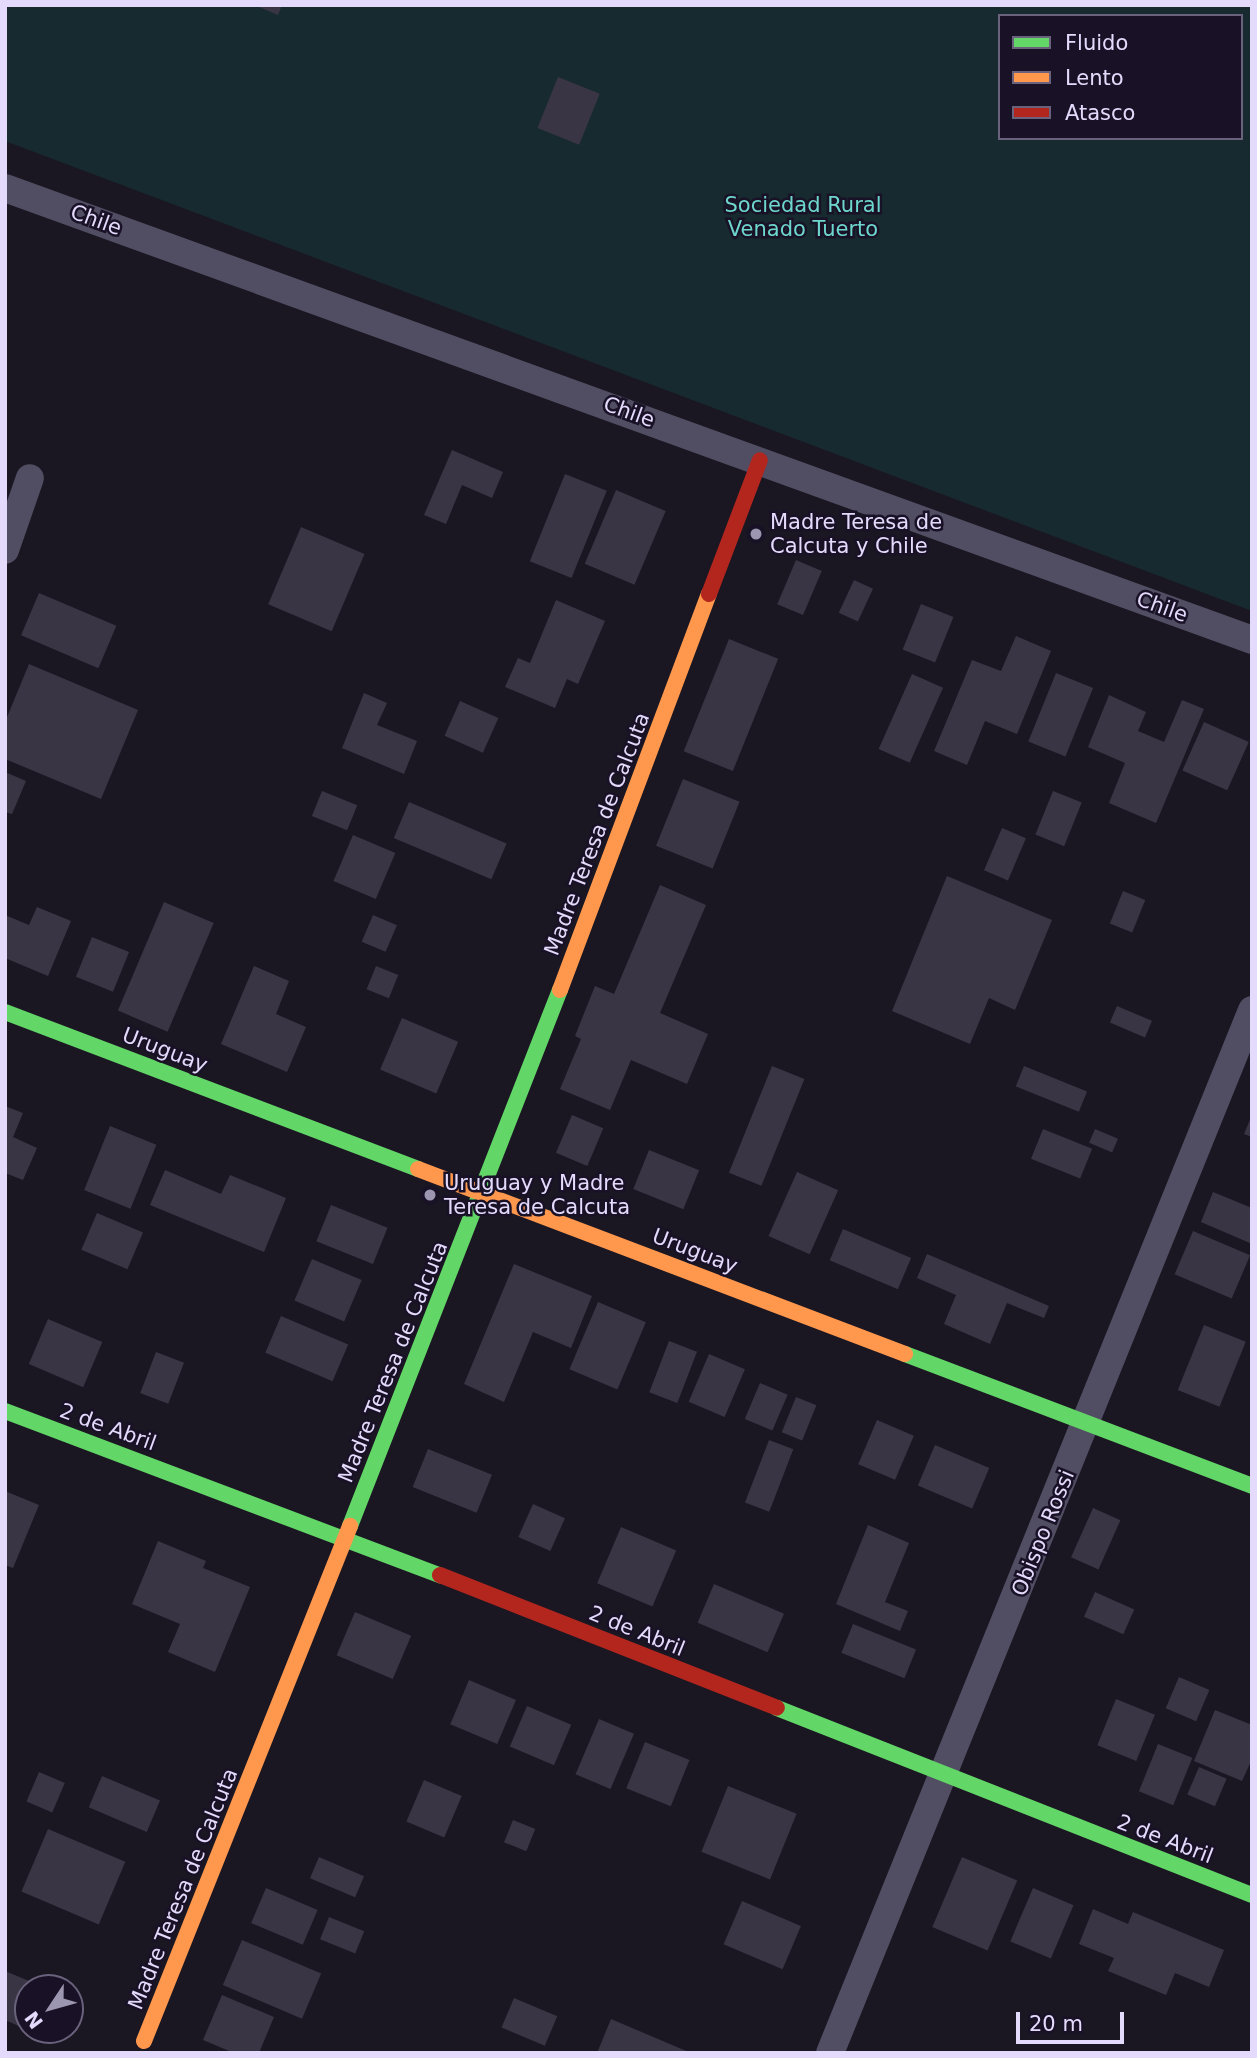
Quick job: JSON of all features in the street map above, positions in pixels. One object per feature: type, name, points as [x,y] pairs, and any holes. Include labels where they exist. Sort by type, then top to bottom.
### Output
[{"type":"street","name":"Chile","points":[[5,188],[1252,640]]},
{"type":"street","name":"Madre Teresa de Calcuta","points":[[145,2041],[483,1193],[760,460]]},
{"type":"street","points":[[5,550],[30,478]]},
{"type":"street","name":"Obispo Rossi","points":[[830,2053],[945,1776],[1252,1010]]},
{"type":"street","name":"Uruguay","points":[[5,1012],[1252,1486]]},
{"type":"street","name":"2 de Abril","points":[[5,1411],[346,1538],[1252,1895]]},
{"type":"green space","name":"Sociedad Rural Venado Tuerto","points":[[5,5],[1252,5],[1252,611],[5,141]]},
{"type":"building","points":[[254,5],[282,5],[278,15]]},
{"type":"building","points":[[558,77],[600,94],[579,145],[537,128]]},
{"type":"building","points":[[452,450],[503,472],[492,498],[462,485],[446,524],[424,515]]},
{"type":"building","points":[[565,474],[607,491],[572,578],[530,561]]},
{"type":"building","points":[[616,490],[666,511],[634,585],[585,564]]},
{"type":"building","points":[[301,527],[365,554],[332,631],[268,604]]},
{"type":"building","points":[[796,560],[822,571],[803,615],[777,604]]},
{"type":"building","points":[[854,580],[873,589],[858,622],[839,613]]},
{"type":"building","points":[[39,593],[116,626],[98,668],[21,635]]},
{"type":"building","points":[[556,600],[605,621],[578,684],[567,679],[555,708],[505,687],[518,658],[530,663]]},
{"type":"building","points":[[921,604],[953,617],[935,663],[903,649]]},
{"type":"building","points":[[1016,636],[1051,651],[1017,734],[985,721],[967,765],[934,751],[972,660],[1001,671]]},
{"type":"building","points":[[729,639],[778,659],[733,771],[684,751]]},
{"type":"building","points":[[29,664],[138,710],[101,799],[5,759],[5,722]]},
{"type":"building","points":[[1056,673],[1093,688],[1065,757],[1028,742]]},
{"type":"building","points":[[912,674],[943,688],[910,763],[879,749]]},
{"type":"building","points":[[364,693],[387,703],[377,725],[417,741],[404,774],[342,748]]},
{"type":"building","points":[[1109,695],[1146,712],[1138,731],[1164,742],[1182,700],[1204,709],[1156,823],[1109,803],[1125,763],[1088,747]]},
{"type":"building","points":[[460,701],[498,718],[483,753],[445,736]]},
{"type":"building","points":[[1204,722],[1249,742],[1227,790],[1182,770]]},
{"type":"building","points":[[5,772],[26,781],[12,814],[5,812]]},
{"type":"building","points":[[683,779],[740,802],[713,869],[656,846]]},
{"type":"building","points":[[322,791],[357,805],[347,830],[312,816]]},
{"type":"building","points":[[1053,791],[1082,803],[1064,846],[1035,835]]},
{"type":"building","points":[[409,802],[507,843],[491,879],[394,838]]},
{"type":"building","points":[[1002,828],[1026,838],[1008,881],[984,870]]},
{"type":"building","points":[[353,835],[395,853],[376,899],[333,881]]},
{"type":"building","points":[[947,876],[1052,920],[1015,1010],[989,998],[970,1044],[892,1011]]},
{"type":"building","points":[[660,885],[706,905],[660,1013],[708,1034],[687,1084],[631,1060],[610,1110],[560,1089],[581,1039],[575,1036],[595,986],[614,994]]},
{"type":"building","points":[[1123,891],[1145,900],[1132,932],[1110,923]]},
{"type":"building","points":[[164,902],[214,923],[168,1032],[118,1011]]},
{"type":"building","points":[[37,907],[71,921],[48,976],[5,958],[5,915],[29,925]]},
{"type":"building","points":[[373,915],[397,925],[386,952],[362,942]]},
{"type":"building","points":[[92,937],[129,952],[113,992],[76,977]]},
{"type":"building","points":[[254,966],[289,981],[276,1014],[306,1027],[287,1072],[221,1044]]},
{"type":"building","points":[[376,966],[398,975],[389,998],[367,989]]},
{"type":"building","points":[[1117,1006],[1152,1021],[1145,1037],[1110,1023]]},
{"type":"building","points":[[402,1018],[458,1042],[436,1093],[380,1070]]},
{"type":"building","points":[[772,1066],[804,1079],[761,1186],[729,1173]]},
{"type":"building","points":[[1024,1066],[1087,1091],[1079,1112],[1016,1086]]},
{"type":"building","points":[[5,1106],[23,1113],[13,1137],[37,1148],[23,1180],[5,1173]]},
{"type":"building","points":[[572,1115],[603,1128],[587,1166],[556,1153]]},
{"type":"building","points":[[1252,1115],[1252,1137],[1244,1134]]},
{"type":"building","points":[[110,1126],[156,1145],[131,1209],[84,1190]]},
{"type":"building","points":[[1043,1129],[1092,1149],[1080,1179],[1031,1159]]},
{"type":"building","points":[[1095,1129],[1118,1139],[1112,1153],[1089,1143]]},
{"type":"building","points":[[649,1150],[699,1170],[683,1209],[633,1189]]},
{"type":"building","points":[[165,1170],[221,1194],[230,1175],[286,1198],[264,1252],[150,1205]]},
{"type":"building","points":[[797,1172],[838,1190],[810,1254],[769,1236]]},
{"type":"building","points":[[1213,1192],[1252,1208],[1252,1244],[1201,1222]]},
{"type":"building","points":[[331,1205],[388,1228],[373,1264],[316,1241]]},
{"type":"building","points":[[97,1213],[143,1233],[127,1269],[81,1250]]},
{"type":"building","points":[[843,1229],[911,1258],[898,1289],[830,1260]]},
{"type":"building","points":[[1193,1231],[1250,1255],[1232,1298],[1175,1274]]},
{"type":"building","points":[[927,1254],[1049,1306],[1044,1318],[1007,1303],[990,1344],[944,1324],[956,1295],[917,1278]]},
{"type":"building","points":[[312,1259],[362,1280],[344,1322],[294,1300]]},
{"type":"building","points":[[514,1264],[592,1296],[571,1348],[533,1332],[504,1402],[464,1384]]},
{"type":"building","points":[[598,1302],[646,1322],[617,1390],[569,1369]]},
{"type":"building","points":[[281,1316],[348,1345],[333,1381],[265,1353]]},
{"type":"building","points":[[48,1319],[102,1342],[83,1387],[29,1364]]},
{"type":"building","points":[[1204,1325],[1246,1342],[1220,1407],[1178,1390]]},
{"type":"building","points":[[669,1341],[697,1352],[677,1403],[649,1392]]},
{"type":"building","points":[[156,1352],[184,1363],[168,1404],[140,1393]]},
{"type":"building","points":[[709,1354],[745,1369],[725,1417],[689,1402]]},
{"type":"building","points":[[760,1383],[788,1395],[772,1431],[745,1419]]},
{"type":"building","points":[[796,1397],[816,1405],[802,1440],[782,1432]]},
{"type":"building","points":[[877,1420],[914,1436],[895,1480],[858,1464]]},
{"type":"building","points":[[769,1440],[793,1449],[769,1512],[745,1503]]},
{"type":"building","points":[[935,1445],[989,1468],[972,1509],[918,1486]]},
{"type":"building","points":[[428,1449],[492,1475],[477,1513],[413,1487]]},
{"type":"building","points":[[5,1491],[39,1505],[13,1568],[5,1565]]},
{"type":"building","points":[[533,1504],[565,1518],[550,1551],[518,1537]]},
{"type":"building","points":[[1093,1508],[1120,1520],[1098,1570],[1071,1557]]},
{"type":"building","points":[[868,1525],[909,1543],[885,1602],[908,1611],[900,1631],[836,1604]]},
{"type":"building","points":[[621,1527],[676,1550],[652,1607],[597,1583]]},
{"type":"building","points":[[158,1541],[206,1561],[203,1568],[250,1587],[215,1672],[168,1652],[180,1624],[132,1604]]},
{"type":"building","points":[[714,1584],[784,1614],[768,1652],[698,1623]]},
{"type":"building","points":[[1095,1592],[1134,1609],[1123,1634],[1084,1617]]},
{"type":"building","points":[[355,1612],[411,1636],[393,1679],[337,1655]]},
{"type":"building","points":[[853,1624],[916,1649],[904,1678],[841,1653]]},
{"type":"building","points":[[1179,1677],[1209,1690],[1196,1721],[1166,1708]]},
{"type":"building","points":[[469,1680],[516,1700],[497,1744],[450,1724]]},
{"type":"building","points":[[1116,1699],[1155,1715],[1136,1761],[1097,1745]]},
{"type":"building","points":[[527,1706],[571,1725],[554,1765],[510,1747]]},
{"type":"building","points":[[1215,1710],[1252,1725],[1252,1759],[1242,1781],[1194,1761]]},
{"type":"building","points":[[599,1719],[634,1734],[611,1789],[576,1774]]},
{"type":"building","points":[[645,1742],[690,1760],[671,1806],[626,1788]]},
{"type":"building","points":[[1158,1744],[1192,1758],[1173,1805],[1139,1791]]},
{"type":"building","points":[[1199,1767],[1227,1779],[1215,1806],[1187,1795]]},
{"type":"building","points":[[39,1772],[65,1783],[52,1812],[26,1801]]},
{"type":"building","points":[[102,1776],[160,1801],[147,1832],[89,1807]]},
{"type":"building","points":[[424,1780],[462,1796],[444,1837],[406,1821]]},
{"type":"building","points":[[728,1786],[797,1814],[770,1880],[701,1852]]},
{"type":"building","points":[[513,1820],[535,1829],[526,1851],[504,1842]]},
{"type":"building","points":[[48,1829],[125,1862],[99,1924],[21,1892]]},
{"type":"building","points":[[319,1857],[364,1876],[355,1897],[310,1878]]},
{"type":"building","points":[[962,1857],[1017,1880],[988,1950],[932,1927]]},
{"type":"building","points":[[266,1888],[318,1910],[303,1945],[251,1923]]},
{"type":"building","points":[[1033,1888],[1074,1905],[1051,1959],[1010,1941]]},
{"type":"building","points":[[742,1901],[801,1926],[783,1969],[724,1944]]},
{"type":"building","points":[[1093,1909],[1128,1924],[1133,1912],[1224,1950],[1209,1987],[1175,1973],[1166,1995],[1108,1971],[1114,1958],[1079,1944]]},
{"type":"building","points":[[329,1917],[364,1931],[355,1953],[320,1939]]},
{"type":"building","points":[[242,1940],[321,1974],[302,2019],[223,1985]]},
{"type":"building","points":[[5,1971],[14,1975],[14,2024],[5,2020]]},
{"type":"building","points":[[222,1995],[274,2017],[259,2053],[234,2053],[203,2040]]},
{"type":"building","points":[[514,1998],[557,2016],[545,2046],[501,2027]]},
{"type":"building","points":[[611,2019],[691,2053],[597,2053]]},
{"type":"traffic: fast","points":[[350,1526],[560,990]]},
{"type":"traffic: fast","points":[[5,1012],[418,1169]]},
{"type":"traffic: fast","points":[[905,1354],[1252,1486]]},
{"type":"traffic: fast","points":[[5,1411],[440,1575]]},
{"type":"traffic: fast","points":[[777,1708],[1252,1895]]},
{"type":"traffic: slow","points":[[560,990],[709,594]]},
{"type":"traffic: slow","points":[[418,1169],[905,1354]]},
{"type":"traffic: slow","points":[[144,2041],[350,1526]]},
{"type":"traffic: jam","points":[[709,594],[760,460]]},
{"type":"traffic: jam","points":[[440,1575],[777,1708]]},
{"type":"place","name":"Madre Teresa de Calcuta y Chile","points":[[756,534]]},
{"type":"place","name":"Uruguay y Madre Teresa de Calcuta","points":[[430,1195]]}]
